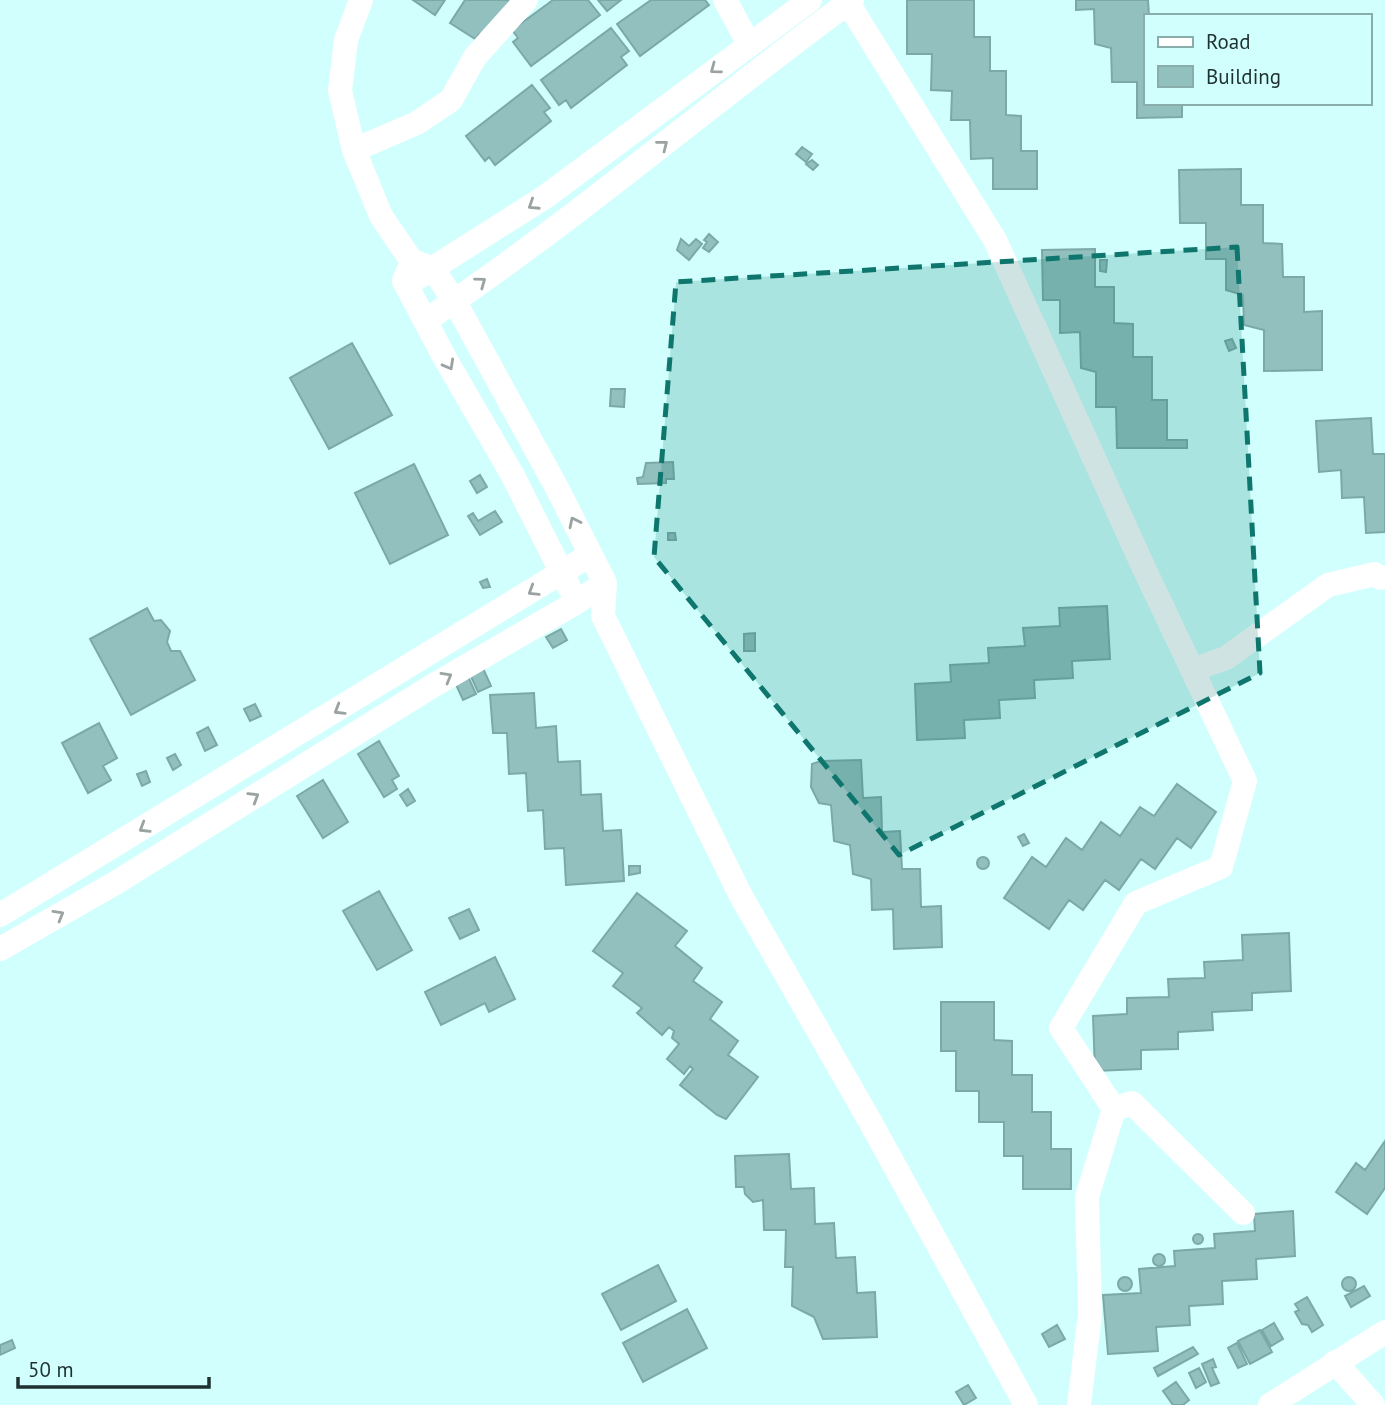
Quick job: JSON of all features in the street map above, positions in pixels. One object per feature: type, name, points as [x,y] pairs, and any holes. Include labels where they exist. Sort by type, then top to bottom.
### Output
[{"type":"street","points":[[361,0],[346,40],[340,91],[354,150],[381,216],[455,302],[558,488],[605,583],[603,616],[741,896],[877,1134],[1026,1405]]},
{"type":"street","points":[[354,150],[417,123],[451,100],[475,57],[526,0]]},
{"type":"street","points":[[725,0],[749,44]]},
{"type":"street","points":[[603,616],[586,612],[577,602],[512,474],[404,281],[422,264],[545,197],[810,0]]},
{"type":"street","points":[[425,321],[566,221],[793,43],[850,2],[996,240],[1245,781],[1221,867],[1136,903],[1061,1028],[1114,1109]]},
{"type":"street","points":[[0,915],[590,555]]},
{"type":"street","points":[[1192,670],[1226,658],[1328,584],[1376,574],[1380,578]]},
{"type":"street","points":[[0,949],[117,883],[429,688],[605,583]]},
{"type":"street","points":[[1114,1109],[1132,1103],[1243,1213]]},
{"type":"street","points":[[1079,1405],[1090,1314],[1087,1197],[1114,1109]]},
{"type":"street","points":[[1270,1405],[1385,1332]]},
{"type":"street","points":[[1335,1362],[1373,1405]]},
{"type":"highlighted area","points":[[1237,247],[1260,673],[899,855],[654,557],[676,282]]},
{"type":"building","points":[[413,0],[445,0],[435,15]]},
{"type":"building","points":[[465,0],[510,0],[485,38],[479,34],[475,39],[450,23]]},
{"type":"building","points":[[553,0],[588,0],[600,15],[531,66],[513,42],[518,38],[512,30]]},
{"type":"building","points":[[598,0],[621,0],[607,11]]},
{"type":"building","points":[[651,0],[705,0],[709,5],[640,56],[617,24]]},
{"type":"building","points":[[907,0],[974,0],[974,37],[990,37],[990,71],[1006,71],[1006,115],[1021,116],[1021,151],[1037,151],[1037,189],[993,189],[993,158],[971,159],[970,120],[951,120],[952,91],[931,90],[932,54],[907,54]]},
{"type":"building","points":[[1076,0],[1148,0],[1149,14],[1144,14],[1144,105],[1182,105],[1182,117],[1137,118],[1137,82],[1112,82],[1111,48],[1095,44],[1094,9],[1076,10]]},
{"type":"building","points":[[611,28],[629,51],[621,57],[627,65],[571,108],[566,100],[559,105],[541,80]]},
{"type":"building","points":[[532,85],[550,108],[544,112],[551,121],[495,165],[489,157],[485,161],[466,136]]},
{"type":"building","points":[[802,147],[812,154],[806,162],[796,154]]},
{"type":"building","points":[[812,160],[818,165],[813,170],[806,164]]},
{"type":"building","points":[[1241,169],[1241,205],[1263,205],[1263,243],[1282,244],[1283,277],[1304,277],[1304,312],[1322,311],[1322,370],[1264,371],[1264,330],[1244,325],[1243,295],[1226,290],[1226,259],[1206,259],[1206,223],[1180,223],[1179,170]]},
{"type":"building","points":[[709,234],[718,242],[709,252],[703,248],[707,242],[704,240]]},
{"type":"building","points":[[681,239],[689,246],[696,239],[702,244],[689,260],[677,250]]},
{"type":"building","points":[[1095,249],[1095,287],[1114,287],[1114,323],[1133,324],[1133,357],[1152,357],[1152,400],[1167,400],[1167,440],[1187,440],[1187,448],[1117,448],[1116,407],[1096,407],[1096,372],[1081,368],[1080,332],[1060,333],[1060,300],[1043,300],[1042,250]]},
{"type":"building","points":[[1100,260],[1107,260],[1106,272],[1100,271]]},
{"type":"building","points":[[1232,339],[1236,348],[1229,351],[1225,341]]},
{"type":"building","points":[[352,343],[392,415],[329,449],[290,378]]},
{"type":"building","points":[[611,389],[625,389],[624,407],[610,406]]},
{"type":"building","points":[[1371,418],[1373,454],[1385,454],[1385,532],[1366,533],[1364,497],[1342,498],[1341,470],[1319,472],[1316,421]]},
{"type":"building","points":[[673,462],[674,479],[666,479],[666,483],[638,484],[637,478],[643,477],[646,463]]},
{"type":"building","points":[[414,464],[448,535],[390,564],[355,493]]},
{"type":"building","points":[[480,475],[487,487],[477,493],[470,481]]},
{"type":"building","points":[[495,511],[502,522],[480,535],[468,516],[473,513],[478,521]]},
{"type":"building","points":[[668,533],[675,533],[676,540],[668,540]]},
{"type":"building","points":[[487,579],[490,587],[483,588],[480,582]]},
{"type":"building","points":[[1107,606],[1110,659],[1072,661],[1073,678],[1034,680],[1035,698],[999,700],[1000,718],[964,720],[965,738],[917,740],[915,684],[951,682],[950,665],[989,663],[988,648],[1025,646],[1023,628],[1060,626],[1059,608]]},
{"type":"building","points":[[147,608],[154,621],[161,620],[170,631],[167,642],[171,651],[180,651],[195,680],[131,715],[90,639]]},
{"type":"building","points":[[561,629],[567,640],[553,648],[546,637]]},
{"type":"building","points":[[755,633],[755,651],[744,651],[744,634]]},
{"type":"building","points":[[481,664],[491,686],[478,692],[468,670]]},
{"type":"building","points":[[466,672],[476,694],[463,700],[453,678]]},
{"type":"building","points":[[534,693],[536,728],[556,726],[558,762],[580,761],[581,795],[601,794],[603,831],[621,830],[624,881],[566,885],[564,848],[545,849],[543,810],[528,811],[526,773],[509,774],[507,733],[493,733],[490,695]]},
{"type":"building","points":[[255,704],[261,716],[250,721],[244,709]]},
{"type":"building","points":[[99,723],[117,758],[103,766],[111,780],[88,793],[62,743]]},
{"type":"building","points":[[208,727],[217,745],[205,751],[197,733]]},
{"type":"building","points":[[379,741],[399,776],[392,780],[397,789],[384,797],[358,754]]},
{"type":"building","points":[[175,754],[181,765],[173,770],[167,758]]},
{"type":"building","points":[[861,760],[863,798],[881,797],[882,832],[900,831],[902,869],[920,869],[921,907],[941,906],[942,947],[894,949],[893,909],[872,910],[871,879],[853,874],[850,845],[834,841],[831,805],[819,803],[811,787],[812,764],[821,761]]},
{"type":"building","points":[[146,771],[150,782],[142,786],[137,774]]},
{"type":"building","points":[[323,780],[348,822],[323,838],[297,796]]},
{"type":"building","points":[[1177,784],[1216,812],[1191,848],[1177,838],[1155,869],[1141,859],[1119,890],[1105,880],[1083,910],[1069,900],[1049,929],[1004,898],[1032,857],[1046,867],[1066,838],[1082,850],[1101,822],[1120,836],[1140,807],[1154,816]]},
{"type":"building","points":[[408,789],[415,801],[407,806],[400,795]]},
{"type":"building","points":[[1024,834],[1029,843],[1023,846],[1018,837]]},
{"type":"building","points":[[983,857],[989,863],[983,869],[977,863]]},
{"type":"building","points":[[629,866],[640,866],[640,873],[629,875]]},
{"type":"building","points":[[379,891],[412,950],[377,970],[343,911]]},
{"type":"building","points":[[637,893],[687,931],[675,946],[702,968],[693,981],[722,1002],[710,1019],[738,1041],[728,1055],[758,1077],[726,1119],[717,1115],[680,1085],[693,1069],[690,1066],[684,1074],[667,1059],[679,1044],[672,1038],[674,1031],[669,1027],[662,1035],[637,1013],[642,1008],[613,986],[623,973],[593,951]]},
{"type":"building","points":[[469,909],[479,930],[460,939],[449,918]]},
{"type":"building","points":[[1289,933],[1291,991],[1252,993],[1252,1010],[1212,1012],[1213,1030],[1178,1032],[1178,1049],[1141,1050],[1141,1069],[1095,1071],[1093,1016],[1127,1014],[1127,998],[1169,997],[1168,979],[1205,978],[1204,962],[1243,960],[1242,935]]},
{"type":"building","points":[[495,957],[515,999],[489,1012],[485,1003],[441,1025],[425,992]]},
{"type":"building","points":[[941,1002],[994,1002],[994,1040],[1012,1041],[1012,1075],[1032,1075],[1032,1112],[1051,1112],[1051,1149],[1071,1149],[1071,1189],[1023,1189],[1023,1156],[1004,1156],[1004,1122],[979,1122],[979,1091],[956,1091],[956,1051],[941,1051]]},
{"type":"building","points":[[1385,1141],[1385,1188],[1367,1214],[1336,1192],[1356,1163],[1365,1170]]},
{"type":"building","points":[[789,1154],[791,1189],[814,1188],[815,1224],[834,1223],[836,1258],[855,1257],[857,1293],[875,1292],[877,1337],[823,1339],[814,1317],[792,1306],[793,1267],[785,1267],[786,1230],[764,1230],[763,1200],[753,1202],[745,1194],[744,1187],[736,1187],[735,1156]]},
{"type":"building","points":[[1293,1211],[1295,1256],[1256,1259],[1257,1279],[1222,1281],[1223,1304],[1189,1306],[1190,1325],[1156,1327],[1158,1351],[1108,1354],[1103,1295],[1141,1293],[1139,1269],[1175,1266],[1174,1251],[1215,1248],[1214,1234],[1255,1231],[1254,1214]]},
{"type":"building","points":[[1198,1234],[1202,1235],[1202,1243],[1198,1244],[1194,1243],[1193,1239],[1194,1235]]},
{"type":"building","points":[[1154,1255],[1164,1255],[1164,1265],[1154,1265]]},
{"type":"building","points":[[658,1265],[676,1301],[621,1330],[602,1294]]},
{"type":"building","points":[[1125,1277],[1130,1279],[1130,1289],[1125,1291],[1120,1289],[1118,1284],[1120,1279]]},
{"type":"building","points":[[1349,1277],[1354,1279],[1354,1289],[1349,1291],[1344,1289],[1342,1284],[1344,1279]]},
{"type":"building","points":[[1364,1286],[1370,1296],[1351,1307],[1345,1296]]},
{"type":"building","points":[[1307,1297],[1323,1325],[1312,1332],[1308,1325],[1302,1324],[1295,1312],[1299,1310],[1295,1304]]},
{"type":"building","points":[[687,1309],[707,1348],[643,1382],[623,1343]]},
{"type":"building","points":[[1274,1323],[1283,1339],[1271,1346],[1262,1330]]},
{"type":"building","points":[[1057,1325],[1065,1339],[1049,1347],[1042,1334]]},
{"type":"building","points":[[1260,1330],[1272,1352],[1250,1364],[1238,1341]]},
{"type":"building","points":[[12,1340],[15,1348],[0,1355],[0,1345]]},
{"type":"building","points":[[1237,1343],[1247,1364],[1238,1368],[1228,1348]]},
{"type":"building","points":[[1193,1347],[1198,1354],[1158,1376],[1154,1368]]},
{"type":"building","points":[[1213,1359],[1216,1367],[1212,1368],[1219,1383],[1211,1386],[1202,1364]]},
{"type":"building","points":[[1199,1368],[1206,1382],[1196,1388],[1189,1373]]},
{"type":"building","points":[[1176,1382],[1189,1400],[1183,1405],[1173,1405],[1163,1391]]},
{"type":"building","points":[[968,1385],[976,1398],[964,1405],[956,1392]]}]
